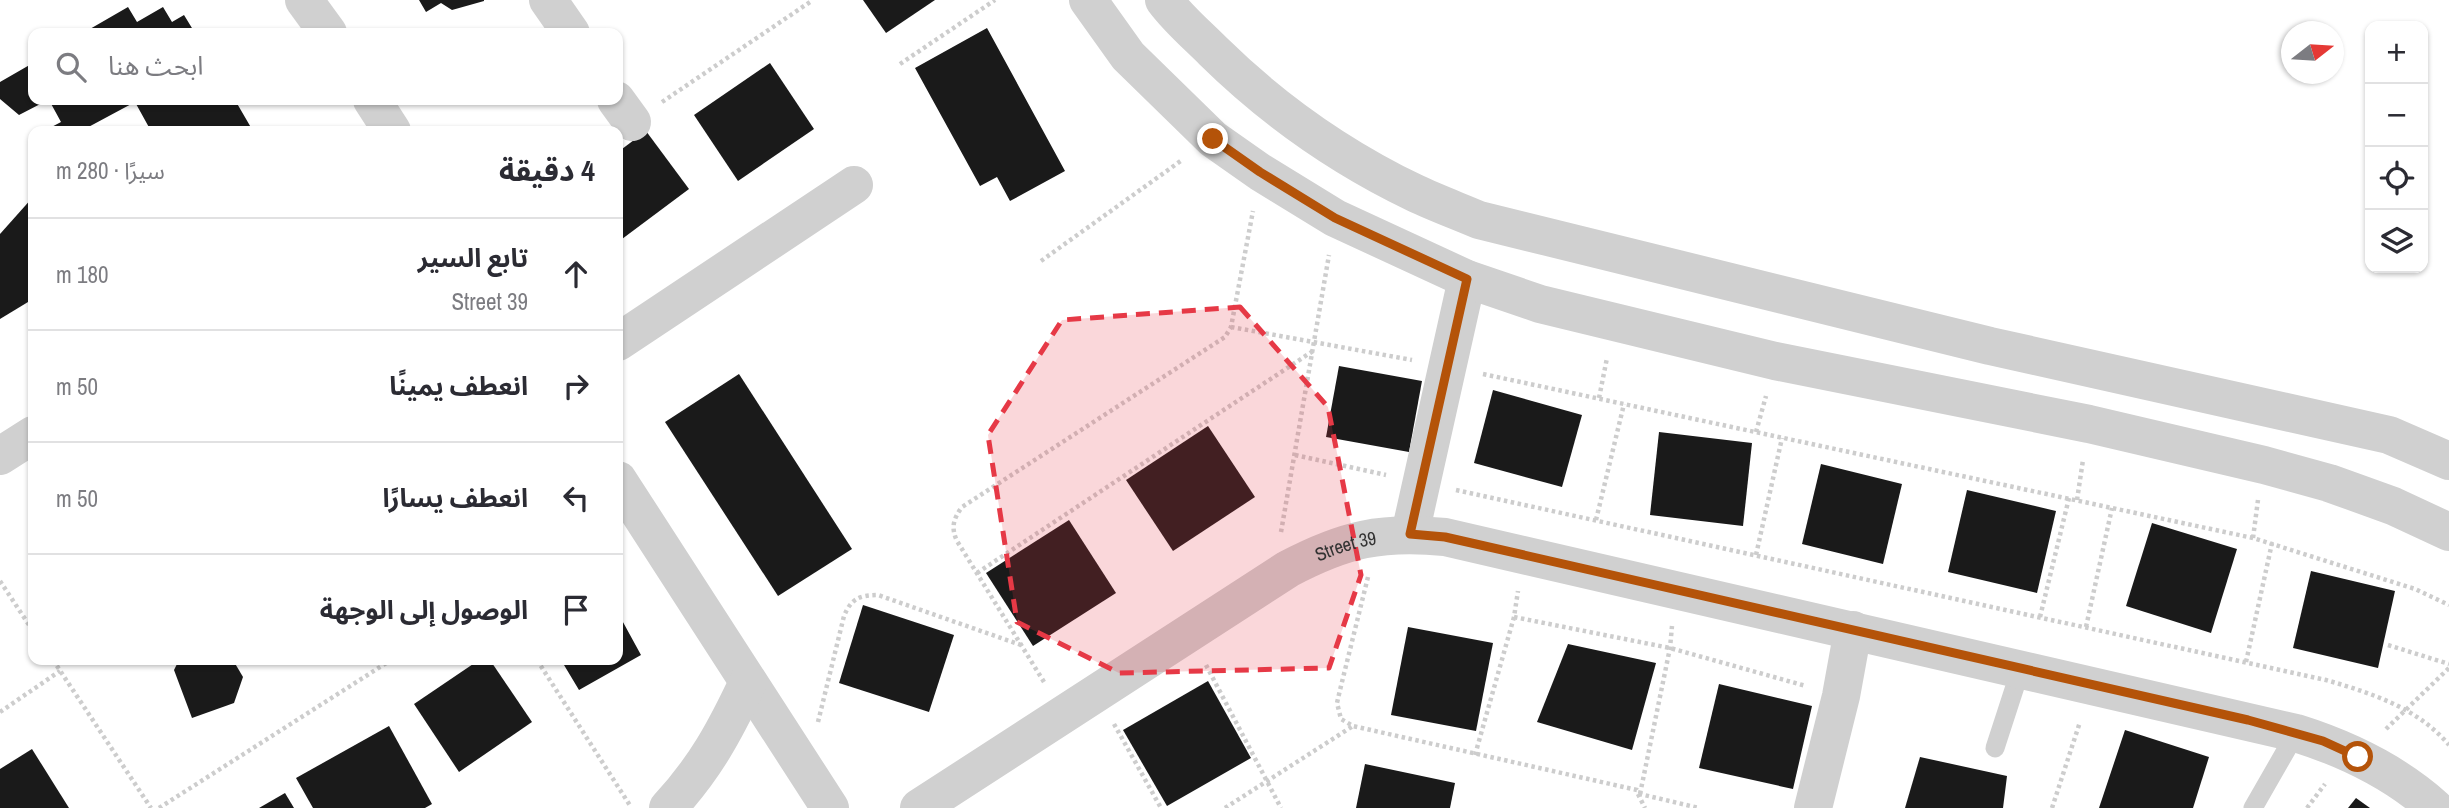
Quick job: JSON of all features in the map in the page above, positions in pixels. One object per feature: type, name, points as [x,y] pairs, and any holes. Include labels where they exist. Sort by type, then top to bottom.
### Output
[{"type":"street","points":[[304,0],[324,28]]},
{"type":"street","points":[[548,0],[568,28]]},
{"type":"street","points":[[1088,0],[1128,56],[1213,139],[1260,172],[1335,218],[1467,279],[1540,304],[1775,361],[2089,424],[2264,465],[2393,506],[2449,532]]},
{"type":"street","points":[[1164,0],[1240,77],[1294,121],[1353,159],[1415,193],[1479,220],[1990,346],[2389,435],[2449,461]]},
{"type":"street","points":[[375,105],[389,126]]},
{"type":"street","points":[[623,339],[854,185]]},
{"type":"street","points":[[1394,535],[1421,482],[1467,279]]},
{"type":"street","points":[[0,456],[28,438]]},
{"type":"street","points":[[623,488],[830,808]]},
{"type":"street","name":"Street 39","points":[[919,808],[1273,578],[1317,553],[1347,542],[1394,535],[1445,537],[2296,733],[2358,757],[2393,776],[2435,808]]},
{"type":"street","points":[[1813,808],[1841,696],[1853,630]]},
{"type":"street","points":[[668,808],[687,787],[722,737],[748,682]]},
{"type":"lane","points":[[1995,748],[2021,668]]},
{"type":"lane","points":[[2253,808],[2296,733]]},
{"type":"path","points":[[900,64],[995,0]]},
{"type":"path","points":[[624,111],[810,2]]},
{"type":"path","points":[[1041,261],[1213,139]]},
{"type":"path","points":[[1065,714],[976,573],[953,532],[953,523],[962,508],[1225,337],[1231,327],[1260,172]]},
{"type":"path","points":[[1273,578],[1335,218]]},
{"type":"path","points":[[1231,327],[1447,367],[2272,543],[2414,589],[2449,605]]},
{"type":"path","points":[[976,573],[1313,351]]},
{"type":"path","points":[[1596,520],[1624,404]]},
{"type":"path","points":[[1756,555],[1782,438]]},
{"type":"path","points":[[1295,455],[2246,662],[2367,691],[2406,709],[2437,731],[2449,745]]},
{"type":"path","points":[[2040,617],[2069,498]]},
{"type":"path","points":[[2087,627],[2112,508]]},
{"type":"path","points":[[1394,535],[1338,703],[1341,719],[1353,726],[1699,808]]},
{"type":"path","points":[[2246,662],[2272,543]]},
{"type":"path","points":[[1475,755],[1514,617],[1524,556]]},
{"type":"path","points":[[0,581],[28,623]]},
{"type":"path","points":[[1645,808],[1638,792],[1670,648],[1676,590]]},
{"type":"path","points":[[806,770],[844,616],[850,602],[862,595],[878,595],[1022,646]]},
{"type":"path","points":[[1514,617],[1670,648],[1841,696]]},
{"type":"path","points":[[1189,633],[1281,808]]},
{"type":"path","points":[[2358,757],[2449,666],[2388,645]]},
{"type":"path","points":[[56,665],[151,808]]},
{"type":"path","points":[[159,808],[383,665]]},
{"type":"path","points":[[540,665],[631,808]]},
{"type":"path","points":[[0,712],[60,671]]},
{"type":"path","points":[[2052,808],[2092,684]]},
{"type":"path","points":[[1096,693],[1161,808]]},
{"type":"path","points":[[1225,808],[1353,726]]},
{"type":"highlighted area","points":[[1240,307],[1328,407],[1361,575],[1329,668],[1119,673],[1017,622],[988,435],[1062,320]]},
{"type":"building","points":[[419,0],[484,1],[452,10],[441,3],[426,12]]},
{"type":"building","points":[[863,0],[935,0],[886,33]]},
{"type":"building","points":[[128,7],[137,22],[163,7],[172,22],[184,15],[192,28],[92,28]]},
{"type":"building","points":[[987,28],[1065,171],[1010,201],[997,177],[980,186],[915,68]]},
{"type":"building","points":[[770,63],[814,129],[738,181],[694,115]]},
{"type":"building","points":[[28,66],[28,105],[38,105],[19,115],[0,99],[0,82]]},
{"type":"building","points":[[52,105],[129,105],[90,126],[53,126],[61,122]]},
{"type":"building","points":[[137,105],[238,105],[250,126],[148,126]]},
{"type":"building","points":[[646,131],[689,189],[623,238],[623,148]]},
{"type":"building","points":[[28,203],[28,302],[0,319],[0,234]]},
{"type":"building","points":[[1339,366],[1422,381],[1409,452],[1326,437]]},
{"type":"building","points":[[739,374],[852,549],[778,596],[665,422]]},
{"type":"building","points":[[1493,390],[1582,415],[1562,487],[1474,463]]},
{"type":"building","points":[[1208,426],[1255,497],[1173,551],[1126,480]]},
{"type":"building","points":[[1659,432],[1752,443],[1743,526],[1650,515]]},
{"type":"building","points":[[1821,464],[1902,484],[1883,564],[1802,544]]},
{"type":"building","points":[[1967,490],[2056,511],[2037,593],[1948,572]]},
{"type":"building","points":[[1069,520],[1116,593],[1033,646],[986,573]]},
{"type":"building","points":[[2152,523],[2237,549],[2211,633],[2126,606]]},
{"type":"building","points":[[2311,571],[2395,591],[2378,668],[2293,648]]},
{"type":"building","points":[[863,605],[954,635],[929,712],[839,683]]},
{"type":"building","points":[[623,622],[641,655],[579,690],[564,665],[623,665]]},
{"type":"building","points":[[1408,627],[1493,643],[1476,731],[1391,715]]},
{"type":"building","points":[[1568,644],[1656,663],[1632,750],[1537,722]]},
{"type":"building","points":[[176,665],[236,665],[243,677],[234,703],[192,718],[174,670]]},
{"type":"building","points":[[472,665],[493,665],[532,722],[459,772],[414,704]]},
{"type":"building","points":[[1208,681],[1251,758],[1167,806],[1123,730]]},
{"type":"building","points":[[1719,684],[1812,706],[1793,789],[1699,768]]},
{"type":"building","points":[[389,726],[432,804],[425,808],[313,808],[296,778]]},
{"type":"building","points":[[2125,730],[2209,757],[2193,808],[2099,808]]},
{"type":"building","points":[[32,749],[69,808],[0,808],[0,769]]},
{"type":"building","points":[[1920,757],[2007,776],[2003,808],[1905,808]]},
{"type":"building","points":[[1365,764],[1455,783],[1450,808],[1356,808]]},
{"type":"building","points":[[285,793],[294,808],[259,808]]},
{"type":"building","points":[[2356,798],[2370,808],[2348,808]]},
{"type":"route","points":[[1213,139],[1260,172],[1335,218],[1467,279],[1410,534],[1445,537],[2248,720],[2323,741],[2358,757]]}]
